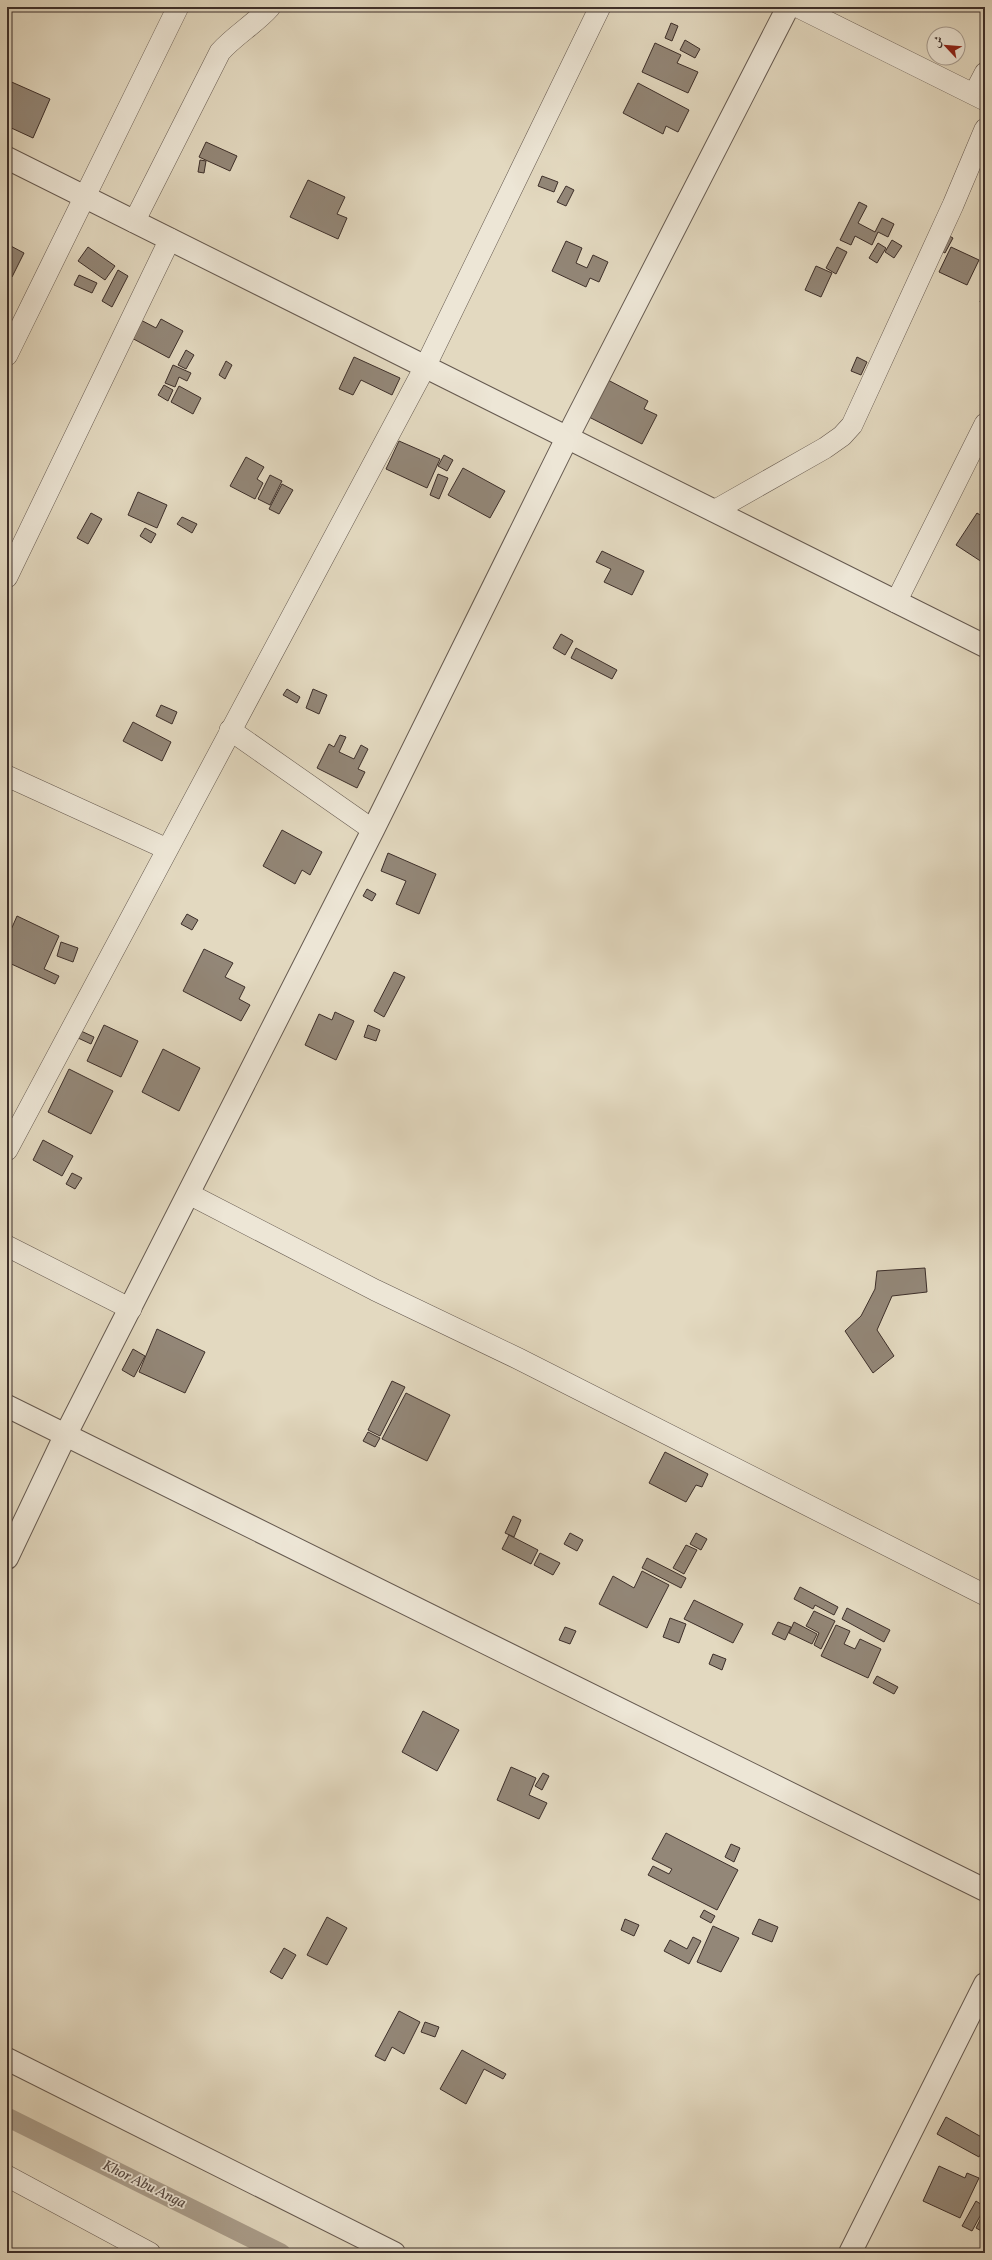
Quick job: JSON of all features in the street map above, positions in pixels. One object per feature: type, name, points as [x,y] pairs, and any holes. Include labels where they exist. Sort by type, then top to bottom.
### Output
[{"type":"street","points":[[7,355],[178,7]]},
{"type":"street","points":[[134,222],[220,52],[229,41],[246,30],[270,7]]},
{"type":"street","points":[[7,1150],[425,367],[600,7]]},
{"type":"street","points":[[7,1558],[65,1436],[131,1309],[373,830],[567,438],[788,7]]},
{"type":"street","points":[[798,7],[979,97],[985,73]]},
{"type":"street","points":[[714,511],[825,448],[842,436],[852,425],[953,205],[985,129]]},
{"type":"street","points":[[7,158],[985,646]]},
{"type":"street","points":[[7,577],[170,239]]},
{"type":"street","points":[[896,602],[985,424]]},
{"type":"street","points":[[230,730],[373,830]]},
{"type":"street","points":[[8,778],[167,849]]},
{"type":"street","points":[[189,1194],[375,1290],[519,1359],[985,1595]]},
{"type":"street","points":[[7,1246],[131,1309]]},
{"type":"street","points":[[7,1406],[985,1890]]},
{"type":"street","points":[[850,2253],[985,1984]]},
{"type":"street","points":[[7,2059],[394,2253]]},
{"type":"street","points":[[7,2176],[150,2253]]},
{"type":"building","points":[[671,23],[678,26],[672,41],[665,38]]},
{"type":"building","points":[[685,40],[700,49],[695,58],[680,50]]},
{"type":"building","points":[[655,43],[681,55],[677,63],[698,72],[688,93],[642,72]]},
{"type":"building","points":[[7,80],[50,99],[33,138],[7,126]]},
{"type":"building","points":[[638,83],[689,110],[678,132],[666,126],[663,134],[623,113]]},
{"type":"building","points":[[206,142],[237,156],[230,171],[199,157]]},
{"type":"building","points":[[200,160],[206,161],[204,173],[198,172]]},
{"type":"building","points":[[542,176],[558,182],[554,192],[538,186]]},
{"type":"building","points":[[308,180],[345,197],[337,214],[347,218],[338,239],[290,217]]},
{"type":"building","points":[[566,186],[574,190],[566,206],[557,202]]},
{"type":"building","points":[[859,202],[867,206],[858,223],[875,232],[882,218],[894,224],[888,237],[878,232],[872,245],[855,236],[851,245],[840,240]]},
{"type":"building","points":[[942,232],[953,238],[945,253],[934,247]]},
{"type":"building","points":[[892,240],[902,246],[894,258],[885,252]]},
{"type":"building","points":[[566,241],[582,248],[576,263],[587,268],[593,255],[608,262],[599,282],[590,278],[586,287],[552,271]]},
{"type":"building","points":[[878,243],[886,248],[877,263],[869,258]]},
{"type":"building","points":[[7,244],[24,253],[12,277],[7,274]]},
{"type":"building","points":[[88,247],[115,266],[105,280],[78,261]]},
{"type":"building","points":[[837,247],[847,252],[836,274],[826,268]]},
{"type":"building","points":[[951,247],[979,260],[967,285],[939,272]]},
{"type":"building","points":[[816,266],[832,273],[821,297],[805,290]]},
{"type":"building","points":[[118,270],[128,276],[112,307],[102,301]]},
{"type":"building","points":[[79,275],[97,283],[92,293],[74,285]]},
{"type":"building","points":[[985,289],[985,304],[980,302]]},
{"type":"building","points":[[137,318],[156,328],[161,319],[183,331],[169,358],[128,336]]},
{"type":"building","points":[[186,350],[194,355],[186,369],[178,365]]},
{"type":"building","points":[[354,357],[400,378],[392,395],[361,380],[353,395],[339,389]]},
{"type":"building","points":[[857,357],[867,362],[861,375],[851,371]]},
{"type":"building","points":[[226,361],[232,365],[225,379],[219,375]]},
{"type":"building","points":[[173,365],[191,373],[187,381],[179,377],[175,387],[165,383]]},
{"type":"building","points":[[606,379],[648,401],[644,409],[657,415],[642,444],[587,416]]},
{"type":"building","points":[[164,385],[173,390],[168,401],[158,395]]},
{"type":"building","points":[[179,386],[201,398],[193,414],[171,402]]},
{"type":"building","points":[[399,441],[440,459],[427,488],[386,469]]},
{"type":"building","points":[[444,455],[453,460],[447,471],[438,466]]},
{"type":"building","points":[[246,457],[264,467],[257,479],[263,483],[255,499],[230,486]]},
{"type":"building","points":[[463,468],[505,491],[490,518],[448,495]]},
{"type":"building","points":[[438,474],[448,478],[439,499],[430,495]]},
{"type":"building","points":[[270,475],[282,481],[270,505],[258,499]]},
{"type":"building","points":[[282,484],[293,490],[279,514],[269,509]]},
{"type":"building","points":[[138,492],[167,505],[157,528],[128,515]]},
{"type":"building","points":[[91,513],[102,519],[88,544],[77,538]]},
{"type":"building","points":[[977,513],[985,518],[985,564],[956,545]]},
{"type":"building","points":[[182,517],[197,524],[192,533],[177,524]]},
{"type":"building","points":[[145,528],[156,534],[151,543],[140,536]]},
{"type":"building","points":[[602,551],[644,571],[632,595],[604,582],[611,569],[596,562]]},
{"type":"building","points":[[561,634],[573,641],[565,655],[553,648]]},
{"type":"building","points":[[576,648],[617,670],[612,679],[571,658]]},
{"type":"building","points":[[287,689],[300,697],[297,703],[283,695]]},
{"type":"building","points":[[313,689],[327,695],[319,714],[306,708]]},
{"type":"building","points":[[161,705],[177,712],[172,724],[156,716]]},
{"type":"building","points":[[133,722],[171,742],[162,761],[123,741]]},
{"type":"building","points":[[340,735],[346,737],[339,752],[354,759],[361,745],[368,749],[358,769],[365,772],[357,788],[317,768],[329,744],[334,747]]},
{"type":"building","points":[[282,830],[322,852],[310,875],[302,870],[295,884],[263,866]]},
{"type":"building","points":[[388,853],[436,874],[419,914],[396,904],[406,881],[381,871]]},
{"type":"building","points":[[367,889],[376,894],[372,901],[363,896]]},
{"type":"building","points":[[187,914],[198,920],[192,930],[181,924]]},
{"type":"building","points":[[17,916],[59,936],[44,969],[59,976],[55,984],[7,962],[7,939]]},
{"type":"building","points":[[61,942],[78,948],[73,962],[57,956]]},
{"type":"building","points":[[204,949],[233,963],[225,977],[245,987],[239,999],[250,1005],[241,1021],[183,991]]},
{"type":"building","points":[[394,972],[405,977],[384,1017],[374,1011]]},
{"type":"building","points":[[335,1012],[354,1021],[336,1060],[305,1045],[319,1014],[332,1020]]},
{"type":"building","points":[[104,1025],[138,1041],[121,1077],[87,1061]]},
{"type":"building","points":[[368,1025],[380,1030],[376,1041],[364,1037]]},
{"type":"building","points":[[81,1031],[94,1037],[91,1044],[78,1038]]},
{"type":"building","points":[[163,1049],[200,1068],[179,1111],[142,1092]]},
{"type":"building","points":[[69,1069],[113,1091],[91,1134],[48,1112]]},
{"type":"building","points":[[43,1140],[73,1156],[62,1176],[33,1160]]},
{"type":"building","points":[[72,1173],[82,1178],[75,1189],[66,1184]]},
{"type":"building","points":[[925,1268],[927,1292],[892,1296],[877,1330],[894,1356],[873,1373],[845,1331],[861,1316],[875,1289],[877,1271]]},
{"type":"building","points":[[157,1329],[205,1352],[185,1393],[139,1372]]},
{"type":"building","points":[[133,1349],[145,1356],[134,1377],[122,1370]]},
{"type":"building","points":[[392,1381],[405,1387],[380,1436],[368,1430]]},
{"type":"building","points":[[406,1393],[450,1415],[427,1461],[382,1439]]},
{"type":"building","points":[[368,1432],[380,1438],[375,1447],[363,1441]]},
{"type":"building","points":[[665,1452],[708,1474],[702,1487],[696,1485],[686,1502],[649,1483]]},
{"type":"building","points":[[513,1516],[521,1520],[514,1537],[505,1533]]},
{"type":"building","points":[[570,1533],[583,1540],[577,1551],[564,1544]]},
{"type":"building","points":[[696,1533],[707,1539],[701,1550],[690,1544]]},
{"type":"building","points":[[509,1535],[538,1550],[531,1564],[502,1549]]},
{"type":"building","points":[[686,1545],[697,1550],[684,1574],[673,1568]]},
{"type":"building","points":[[540,1553],[560,1563],[553,1575],[534,1565]]},
{"type":"building","points":[[647,1558],[686,1578],[681,1588],[642,1568]]},
{"type":"building","points":[[642,1571],[669,1585],[647,1628],[599,1604],[613,1576],[634,1588]]},
{"type":"building","points":[[800,1587],[838,1607],[834,1615],[815,1605],[813,1609],[794,1599]]},
{"type":"building","points":[[694,1600],[743,1624],[733,1643],[684,1619]]},
{"type":"building","points":[[847,1608],[890,1630],[884,1642],[842,1619]]},
{"type":"building","points":[[814,1611],[835,1621],[821,1649],[814,1645],[819,1633],[806,1626]]},
{"type":"building","points":[[670,1618],[686,1624],[679,1643],[663,1637]]},
{"type":"building","points":[[778,1622],[791,1627],[785,1640],[772,1634]]},
{"type":"building","points":[[794,1622],[817,1634],[812,1644],[789,1633]]},
{"type":"building","points":[[836,1625],[850,1631],[844,1644],[855,1649],[860,1639],[881,1649],[868,1678],[821,1656]]},
{"type":"building","points":[[565,1627],[576,1631],[570,1644],[559,1640]]},
{"type":"building","points":[[713,1654],[726,1659],[722,1670],[709,1664]]},
{"type":"building","points":[[877,1676],[898,1687],[894,1694],[873,1683]]},
{"type":"building","points":[[423,1711],[459,1730],[437,1771],[402,1752]]},
{"type":"building","points":[[511,1767],[536,1778],[529,1795],[547,1803],[539,1819],[497,1800]]},
{"type":"building","points":[[543,1773],[549,1776],[542,1790],[535,1786]]},
{"type":"building","points":[[666,1833],[738,1870],[717,1910],[648,1875],[653,1866],[669,1874],[672,1869],[652,1859]]},
{"type":"building","points":[[731,1844],[740,1848],[734,1862],[725,1857]]},
{"type":"building","points":[[704,1910],[715,1916],[711,1923],[700,1917]]},
{"type":"building","points":[[327,1917],[347,1928],[327,1965],[307,1955]]},
{"type":"building","points":[[625,1919],[639,1925],[634,1936],[621,1930]]},
{"type":"building","points":[[759,1919],[778,1927],[772,1942],[752,1934]]},
{"type":"building","points":[[713,1926],[739,1938],[721,1972],[697,1962]]},
{"type":"building","points":[[693,1937],[701,1941],[689,1964],[664,1951],[670,1940],[687,1949]]},
{"type":"building","points":[[284,1948],[296,1955],[282,1979],[270,1972]]},
{"type":"building","points":[[399,2011],[420,2022],[404,2054],[392,2047],[385,2061],[375,2056]]},
{"type":"building","points":[[425,2022],[439,2027],[435,2037],[421,2032]]},
{"type":"building","points":[[462,2050],[506,2074],[503,2079],[484,2069],[466,2104],[440,2089]]},
{"type":"building","points":[[946,2117],[985,2139],[985,2145],[979,2157],[937,2134]]},
{"type":"building","points":[[939,2166],[965,2178],[967,2173],[979,2178],[960,2218],[923,2201]]},
{"type":"building","points":[[976,2201],[985,2207],[972,2231],[962,2226]]},
{"type":"building","points":[[985,2210],[985,2233],[976,2228]]},
{"type":"waterway","name":"Khor Abu Anga","points":[[7,2117],[281,2253]]}]
